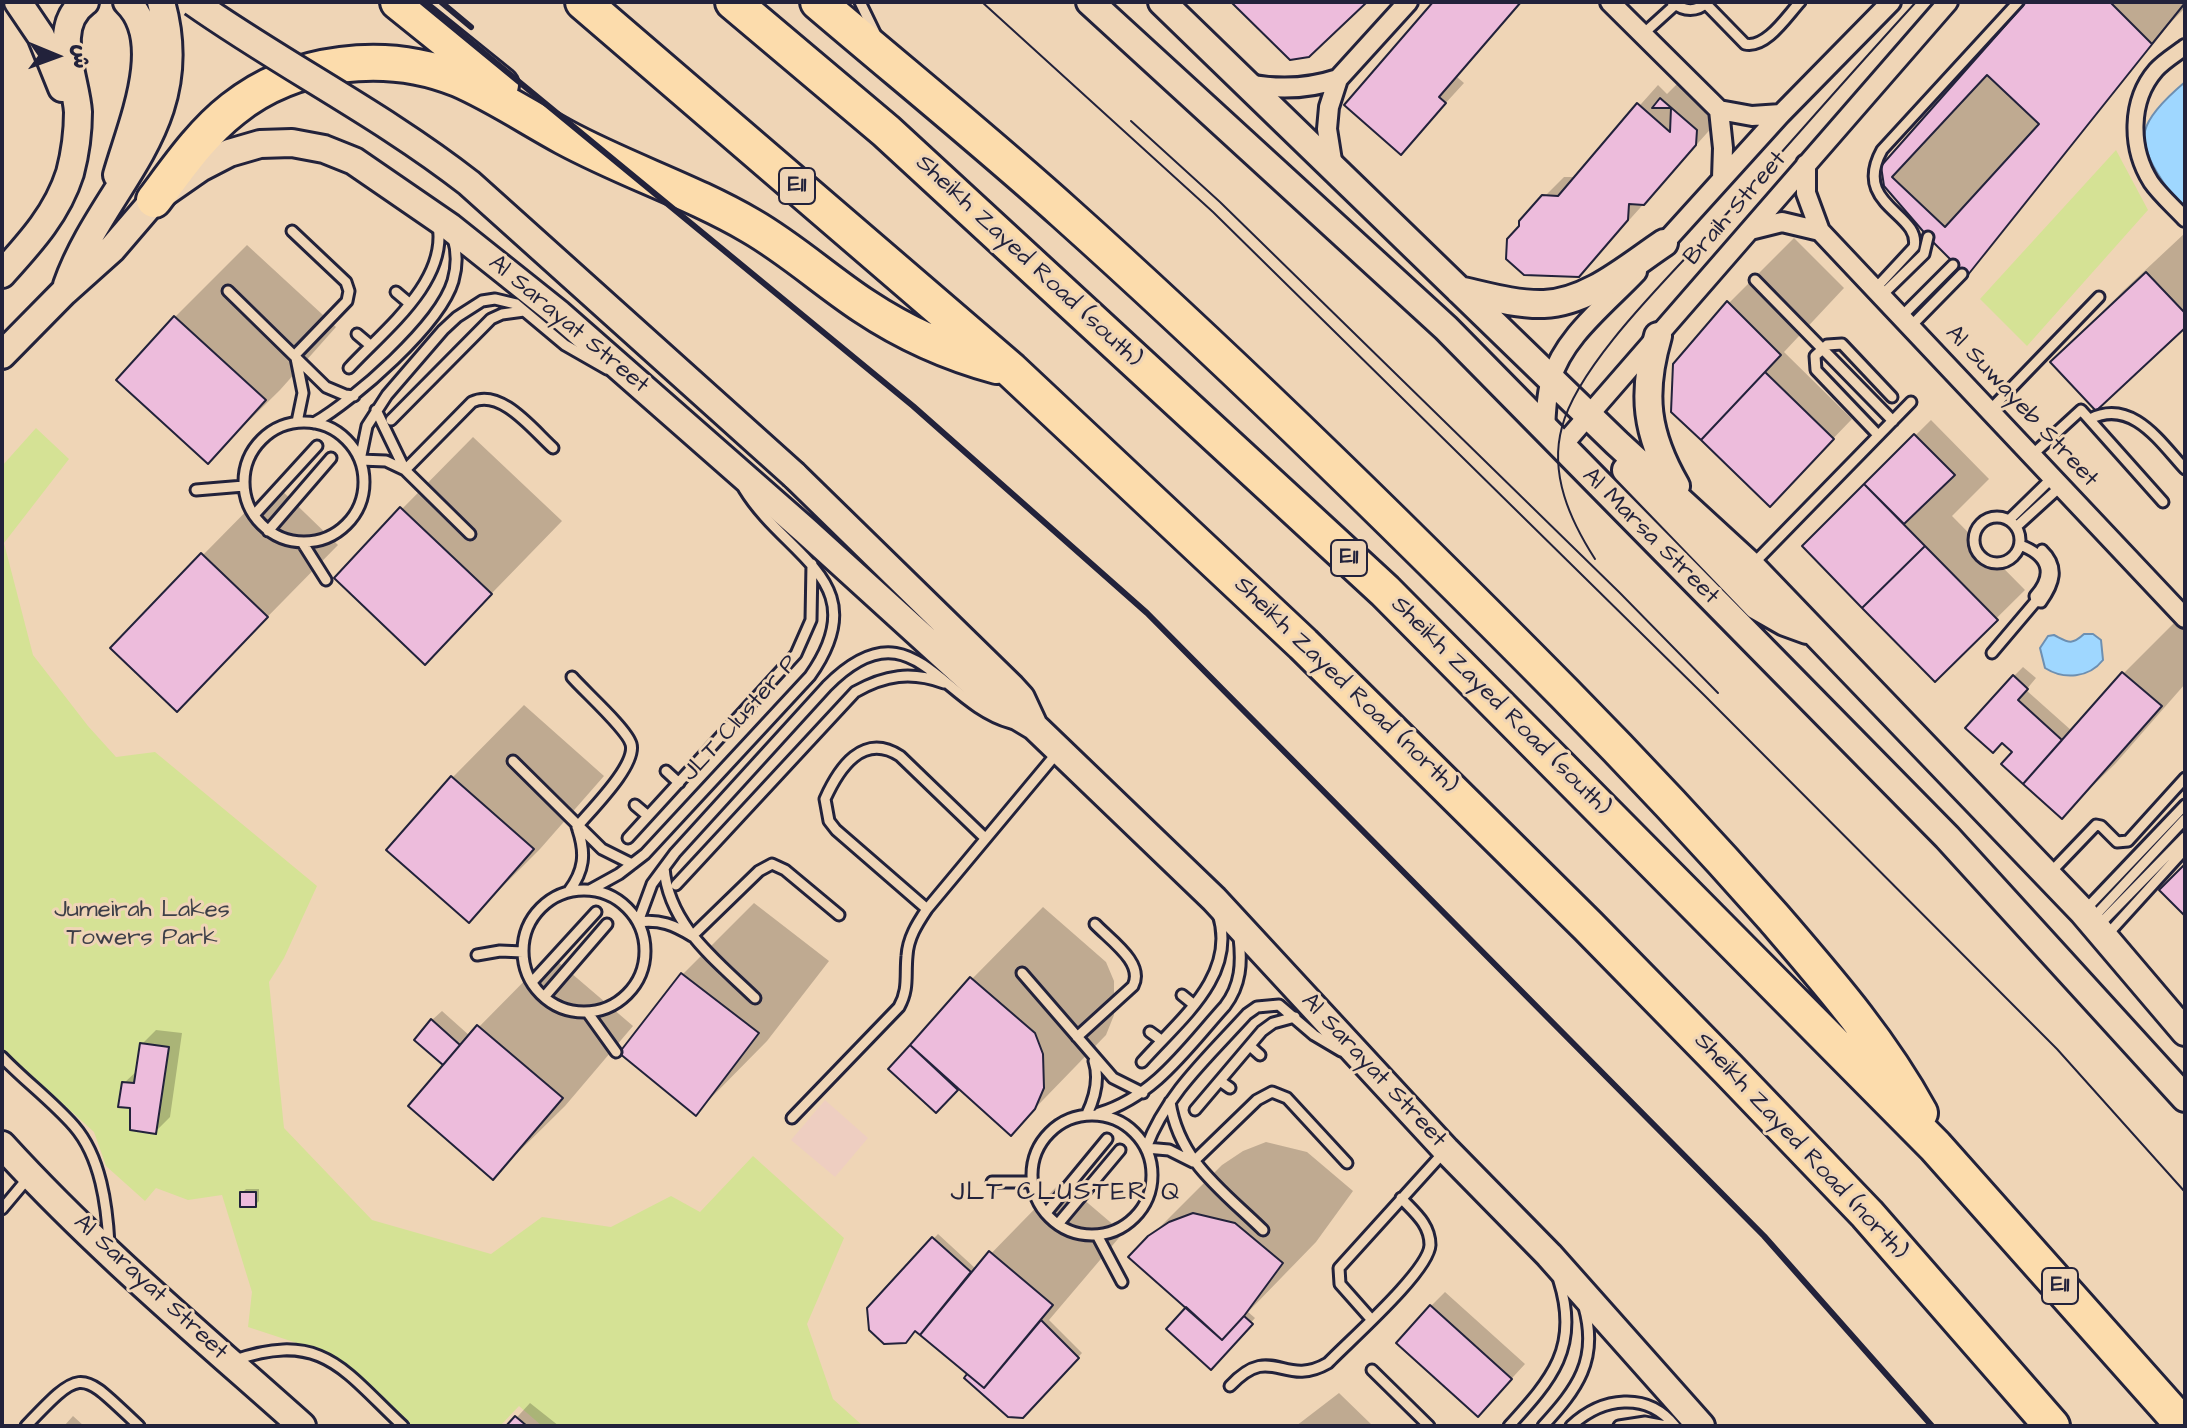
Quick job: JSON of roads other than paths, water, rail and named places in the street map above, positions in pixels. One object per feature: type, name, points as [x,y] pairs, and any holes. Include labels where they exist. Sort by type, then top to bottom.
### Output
[{"type":"highway","points":[[398,2],[566,138]]},
{"type":"highway","name":"Sheikh Zayed Road (north)","points":[[583,2],[1011,370],[1303,644],[1588,926],[1867,1214],[2052,1426]]},
{"type":"highway","name":"Sheikh Zayed Road (south)","points":[[733,2],[886,131],[1385,591],[1935,1146],[2184,1426]]},
{"type":"highway","points":[[818,2],[1050,199],[1230,365],[1452,580],[1649,779],[1865,1025],[1904,1084],[1935,1146]]},
{"type":"highway","points":[[154,200],[204,136],[260,90],[335,66],[384,63],[433,71],[481,90],[566,138],[751,226],[897,327],[933,345],[1011,370]]},
{"type":"main road","points":[[18,2],[41,36],[57,72],[69,110],[75,150]]},
{"type":"main road","points":[[2,274],[36,238],[55,207],[69,174],[78,115],[67,40],[73,14],[85,2]]},
{"type":"main road","points":[[107,209],[143,89],[145,55],[141,21],[127,2]]},
{"type":"main road","name":"Al Sarayat Street","points":[[64,292],[78,259],[139,158],[155,125],[168,52],[161,2]]},
{"type":"main road","name":"Al Sarayat Street","points":[[193,2],[420,145],[516,224],[794,475],[1011,687],[1021,698],[1034,726]]},
{"type":"main road","name":"Al Marsa Street","points":[[1090,2],[1446,328],[1947,837],[2185,1098]]},
{"type":"main road","name":"Al Marsa Street","points":[[1170,5],[1587,419],[1685,503],[1751,566],[2048,875],[2185,1032]]},
{"type":"main road","name":"Al Sarayat Street","points":[[2,355],[112,249],[154,200],[200,168],[229,153],[260,144],[292,143],[324,149],[354,161],[443,222],[559,314],[994,702],[1034,726],[1214,899],[1446,1150],[1557,1264],[1701,1426]]},
{"type":"main road","points":[[1459,290],[1513,302],[1564,302],[1603,284],[1664,243]]},
{"type":"main road","points":[[1446,328],[1511,377],[1543,372]]},
{"type":"main road","points":[[1658,336],[1648,384],[1650,426],[1665,467],[1685,503]]},
{"type":"main road","points":[[1554,439],[1555,424],[1559,418],[1574,414],[1587,419],[1646,492],[1757,606],[1785,622],[1815,631]]},
{"type":"main road","name":"Al Sarayat Street","points":[[2,1145],[110,1252],[302,1426]]},
{"type":"street","points":[[1333,167],[1327,129],[1329,107],[1338,79],[1408,2]]},
{"type":"street","points":[[1610,2],[1719,110],[1752,116],[1781,114]]},
{"type":"street","name":"Braih Street","points":[[1554,439],[1543,372],[1560,358],[1576,336],[1781,114],[1891,2]]},
{"type":"street","name":"Braih Street","points":[[1587,419],[1948,2]]},
{"type":"street","points":[[2185,47],[2156,70],[2145,87],[2137,107],[2135,136],[2140,160],[2151,183],[2185,219]]},
{"type":"street","points":[[1248,84],[1284,89],[1338,79]]},
{"type":"street","points":[[1719,110],[1722,178]]},
{"type":"street","name":"Al Suwayeb Street","points":[[1806,164],[1806,193],[1820,231],[2185,618]]},
{"type":"street","points":[[1750,230],[1782,222],[1820,231]]},
{"type":"lane","points":[[860,2],[874,32],[901,73]]},
{"type":"lane","points":[[1643,34],[1674,3],[1688,10],[1707,3],[1745,44],[1752,45],[1764,40],[1800,2]]},
{"type":"lane","points":[[1879,292],[1916,242],[1913,231],[1878,193],[1874,175],[1877,158],[2018,2]]},
{"type":"lane","points":[[349,368],[422,289],[433,271],[443,222]]},
{"type":"lane","points":[[314,423],[354,396],[397,355],[445,299],[453,281],[456,262],[443,222]]},
{"type":"lane","points":[[292,231],[346,282],[349,291],[347,301],[295,355]]},
{"type":"lane","points":[[1879,292],[1924,254],[1928,237]]},
{"type":"lane","points":[[1907,321],[1953,265]]},
{"type":"lane","points":[[1907,321],[1962,274]]},
{"type":"lane","points":[[1755,280],[1893,421]]},
{"type":"lane","points":[[228,291],[326,387],[354,396]]},
{"type":"lane","points":[[396,292],[409,303]]},
{"type":"lane","points":[[1990,410],[2099,297]]},
{"type":"lane","points":[[360,460],[349,443],[333,429],[297,422],[282,426],[258,444],[245,471],[244,486],[254,515],[268,531],[290,541],[322,540],[339,531],[353,517],[362,499],[361,443],[376,410],[443,330],[482,301],[495,299],[516,304],[586,359],[632,379]]},
{"type":"lane","points":[[391,420],[491,319],[525,311]]},
{"type":"lane","points":[[357,334],[370,345]]},
{"type":"lane","points":[[1878,435],[1816,370],[1814,360],[1831,343],[1842,344],[1892,397]]},
{"type":"lane","points":[[456,354],[464,362]]},
{"type":"lane","points":[[295,355],[303,393],[297,422]]},
{"type":"lane","points":[[419,392],[427,401]]},
{"type":"lane","points":[[405,470],[472,402],[481,398],[500,402],[553,448]]},
{"type":"lane","points":[[1751,566],[1911,402]]},
{"type":"lane","points":[[376,410],[405,470]]},
{"type":"lane","points":[[2032,455],[2079,410],[2163,502]]},
{"type":"lane","points":[[2090,419],[2107,413],[2128,415],[2147,428],[2185,469]]},
{"type":"lane","points":[[254,515],[317,446]]},
{"type":"lane","points":[[268,531],[331,458]]},
{"type":"lane","points":[[360,460],[386,461],[405,470],[470,534]]},
{"type":"lane","name":"JLT Cluster P","points":[[590,890],[632,864],[810,676],[826,653],[834,611],[825,582],[812,564],[759,511],[734,468]]},
{"type":"lane","points":[[2012,524],[2057,481]]},
{"type":"lane","points":[[196,490],[244,486]]},
{"type":"lane","points":[[1999,517],[2012,524],[2020,542],[2016,554],[2000,564],[1981,558],[1975,550],[1975,531],[1981,523],[1999,517]]},
{"type":"lane","points":[[302,542],[326,580]]},
{"type":"lane","points":[[1992,653],[2036,601],[2041,602],[2049,591],[2054,571],[2046,553],[2020,542]]},
{"type":"lane","points":[[628,838],[796,654],[811,620],[812,564]]},
{"type":"lane","name":"JLT Cluster P","points":[[638,922],[648,893],[664,868],[827,686],[859,660],[898,654],[918,659],[989,716],[1015,725],[1034,726]]},
{"type":"lane","points":[[676,885],[701,865],[855,692],[875,681],[900,675],[925,676],[949,685]]},
{"type":"lane","points":[[572,677],[628,736],[632,751],[627,766],[577,827]]},
{"type":"lane","points":[[927,909],[829,821],[825,799],[855,755],[865,748],[877,746],[889,749],[985,838]]},
{"type":"lane","points":[[792,1118],[899,1007],[906,989],[910,941],[927,909],[1059,750]]},
{"type":"lane","points":[[513,761],[602,849],[632,864]]},
{"type":"lane","points":[[666,771],[679,783]]},
{"type":"lane","points":[[2048,875],[2096,825],[2117,842],[2128,841],[2185,778]]},
{"type":"lane","points":[[635,805],[648,816]]},
{"type":"lane","points":[[2094,925],[2185,805]]},
{"type":"lane","points":[[2094,925],[2185,819]]},
{"type":"lane","points":[[577,827],[583,844],[584,861],[579,877],[569,891],[551,900],[536,914],[526,932],[523,952],[525,968],[544,997],[557,1006],[588,1013],[608,1008],[626,997],[638,981],[645,961],[645,941],[638,922],[650,920],[673,925],[692,936]]},
{"type":"lane","points":[[2094,925],[2185,837]]},
{"type":"lane","points":[[2094,925],[2185,849]]},
{"type":"lane","points":[[692,936],[759,871],[772,864],[785,870],[839,915]]},
{"type":"lane","points":[[664,868],[669,898],[675,912],[692,936],[755,998]]},
{"type":"lane","name":"JLT Cluster P","points":[[569,891],[590,890],[617,900],[629,909],[638,922]]},
{"type":"lane","points":[[1142,1062],[1214,979],[1221,960],[1223,940],[1214,899]]},
{"type":"lane","points":[[532,982],[596,912]]},
{"type":"lane","points":[[1092,1114],[1116,1119],[1134,1131],[1146,1148],[1152,1166],[1151,1186],[1144,1205],[1132,1220],[1116,1230],[1097,1235],[1070,1231],[1046,1213],[1032,1182],[1037,1150],[1045,1136],[1057,1125],[1129,1102],[1143,1093],[1163,1075],[1232,997],[1240,976],[1241,957],[1239,937],[1232,919]]},
{"type":"lane","points":[[544,997],[607,924]]},
{"type":"lane","points":[[1077,1037],[1133,986],[1136,979],[1133,964],[1095,924]]},
{"type":"lane","points":[[477,955],[500,951],[523,952]]},
{"type":"lane","points":[[1022,973],[1113,1078],[1143,1093]]},
{"type":"lane","points":[[1182,995],[1193,1004]]},
{"type":"lane","points":[[1146,1148],[1160,1116],[1179,1089],[1257,1007],[1279,1005],[1328,1044],[1360,1057]]},
{"type":"lane","points":[[588,1013],[616,1052]]},
{"type":"lane","points":[[1195,1110],[1273,1023],[1295,1017]]},
{"type":"lane","points":[[1150,1032],[1161,1040]]},
{"type":"lane","points":[[1250,1046],[1260,1055]]},
{"type":"lane","points":[[1092,1053],[1097,1084],[1092,1114]]},
{"type":"lane","points":[[2,1057],[76,1128],[90,1150],[105,1200],[110,1252]]},
{"type":"lane","points":[[1220,1081],[1230,1088]]},
{"type":"lane","points":[[1193,1162],[1257,1100],[1272,1092],[1287,1098],[1347,1163]]},
{"type":"lane","points":[[1170,1102],[1177,1132],[1193,1162]]},
{"type":"lane","points":[[1046,1213],[1107,1139]]},
{"type":"lane","points":[[1146,1148],[1169,1150],[1193,1162],[1263,1230]]},
{"type":"lane","points":[[1058,1224],[1120,1150]]},
{"type":"lane","points":[[1371,1319],[1340,1284],[1339,1268],[1446,1150]]},
{"type":"lane","points":[[2,1209],[29,1175]]},
{"type":"lane","points":[[992,1182],[1032,1182]]},
{"type":"lane","points":[[1230,1386],[1243,1372],[1254,1366],[1266,1365],[1304,1373],[1328,1363],[1423,1266],[1430,1244],[1424,1222],[1401,1198]]},
{"type":"lane","points":[[1097,1235],[1122,1282]]},
{"type":"lane","points":[[1509,1426],[1544,1388],[1555,1370],[1565,1342],[1567,1313],[1557,1264]]},
{"type":"lane","points":[[1543,1426],[1581,1379],[1589,1352],[1589,1324],[1580,1297],[1557,1264]]},
{"type":"lane","points":[[229,1362],[271,1351],[319,1353],[343,1370],[403,1426]]},
{"type":"lane","points":[[1372,1370],[1429,1426]]},
{"type":"lane","points":[[26,1426],[60,1390],[75,1382],[99,1388],[139,1426]]},
{"type":"lane","points":[[1571,1426],[1596,1409],[1615,1402],[1634,1401],[1652,1406],[1675,1426]]},
{"type":"lane","points":[[1619,1426],[1645,1422],[1666,1426]]},
{"type":"water","points":[[2185,82],[2185,208],[2151,162],[2145,131],[2151,117]]},
{"type":"water","points":[[2084,634],[2093,634],[2101,640],[2103,660],[2097,666],[2076,675],[2060,674],[2045,668],[2040,648],[2048,636],[2054,635],[2069,642]]},
{"type":"tram line","points":[[982,2],[1213,212],[1704,695],[2057,1049],[2185,1192]]},
{"type":"tram line","points":[[1595,559],[1570,512],[1558,462],[1562,427],[1587,375],[1630,319],[1916,2]]},
{"type":"tram line","points":[[1131,121],[1220,202],[1620,593],[1718,693]]},
{"type":"railway","points":[[422,2],[913,406],[1147,613],[1764,1236],[1932,1426]]},
{"type":"railway","points":[[441,2],[471,27]]},
{"type":"district","name":"JLT CLUSTER Q","points":[[1066,1194]]},
{"type":"park label","name":"Jumeirah Lakes Towers Park","points":[[142,925]]}]
